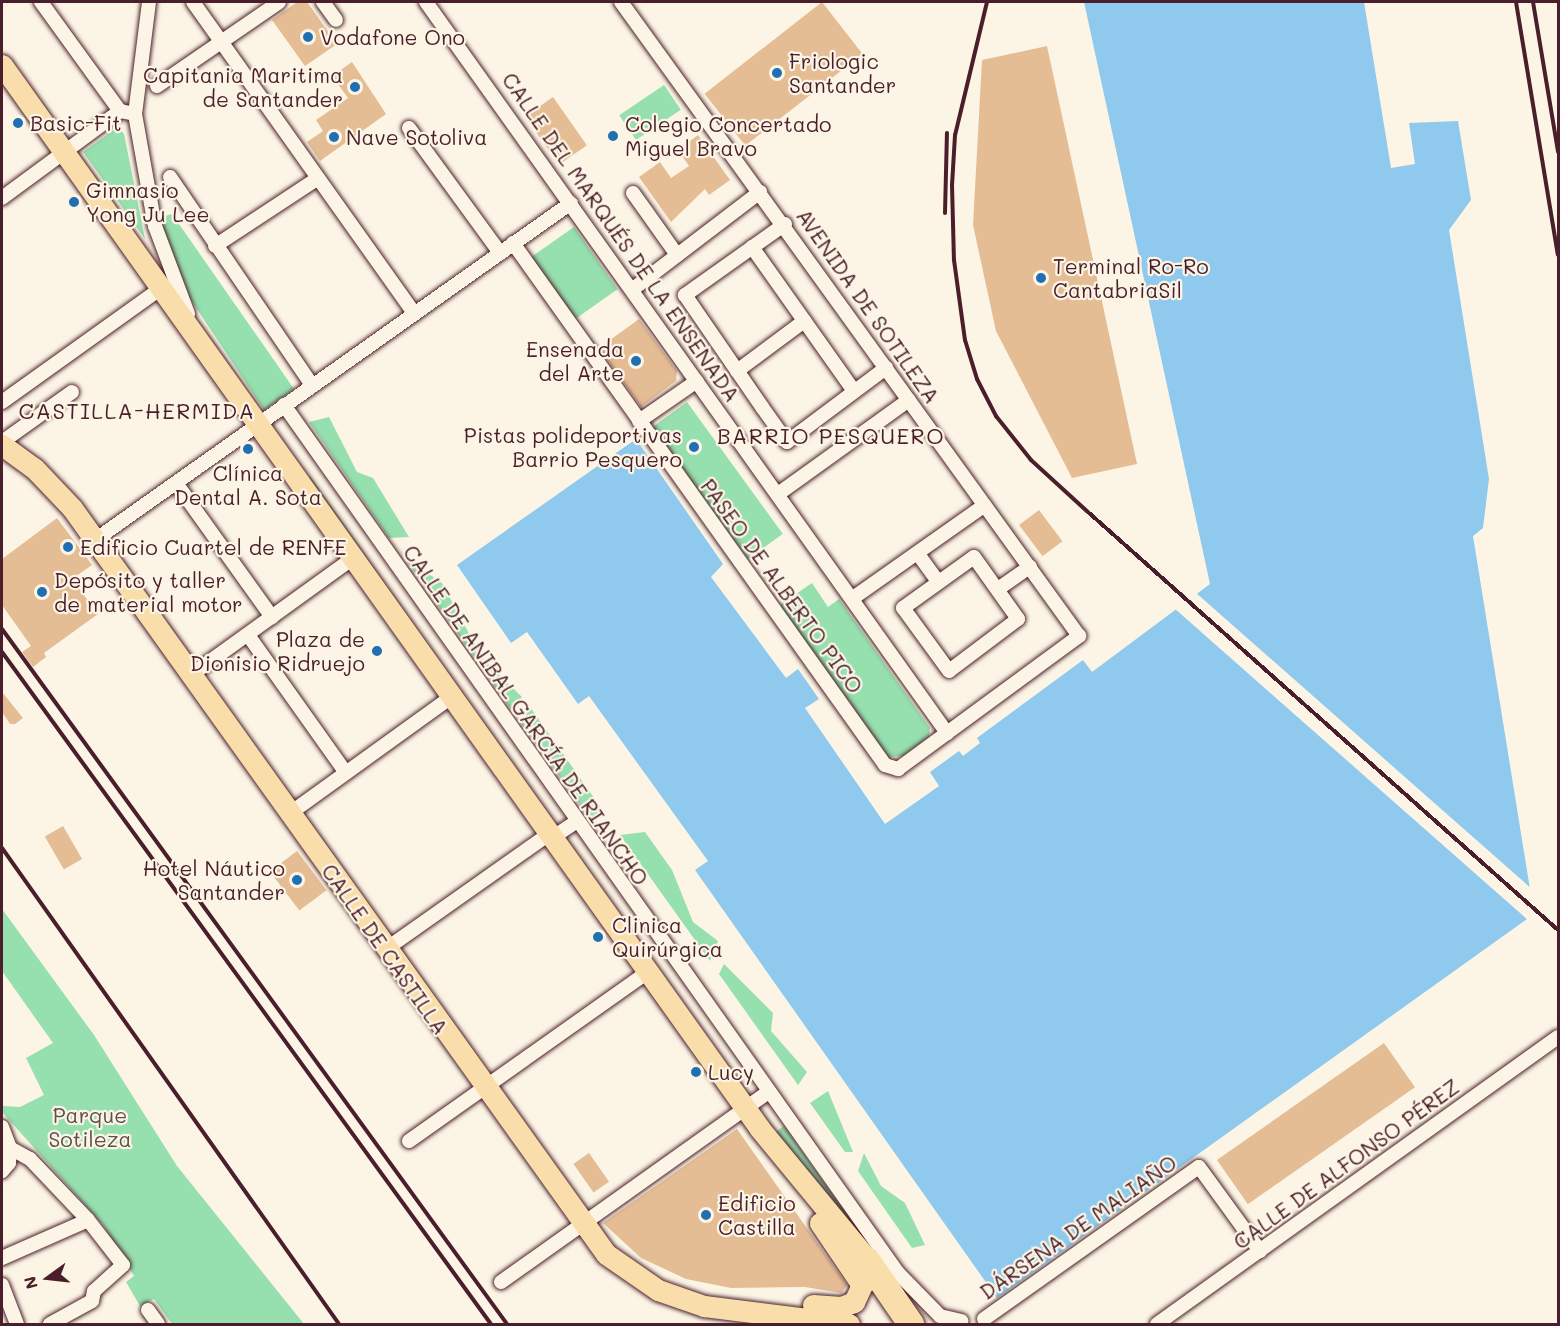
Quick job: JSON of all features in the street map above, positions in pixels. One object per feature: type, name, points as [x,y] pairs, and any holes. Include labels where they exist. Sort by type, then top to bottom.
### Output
[{"type":"highway","points":[[867,1260],[911,1324]]},
{"type":"main road","points":[[2,65],[62,153],[352,559],[444,702],[551,836],[764,1134],[862,1285],[860,1295],[841,1307],[694,1303]]},
{"type":"main road","name":"CALLE DE CASTILLA","points":[[2,443],[62,494],[581,1225],[606,1254],[637,1278],[694,1303],[723,1311],[839,1323]]},
{"type":"main road","points":[[764,1134],[867,1260],[924,1324]]},
{"type":"street","points":[[41,2],[120,111],[135,114]]},
{"type":"street","points":[[149,2],[135,114],[155,226],[202,347]]},
{"type":"street","points":[[193,2],[414,313]]},
{"type":"street","points":[[157,86],[279,2]]},
{"type":"street","points":[[323,2],[336,20]]},
{"type":"street","name":"CALLE DEL MARQUÉS DE LA ENSENADA","points":[[426,2],[571,202],[947,733]]},
{"type":"street","name":"AVENIDA DE SOTILEZA","points":[[621,2],[785,224],[1079,636],[947,733]]},
{"type":"street","points":[[2,198],[120,111]]},
{"type":"street","points":[[409,128],[500,252]]},
{"type":"street","points":[[170,177],[312,385]]},
{"type":"street","points":[[215,246],[318,178]]},
{"type":"street","points":[[633,289],[760,192]]},
{"type":"street","points":[[633,193],[677,255]]},
{"type":"street","points":[[95,540],[571,202]]},
{"type":"street","points":[[785,224],[685,295],[737,371],[787,442],[886,368]]},
{"type":"street","name":"PASEO DE ALBERTO PICO","points":[[513,243],[885,765],[898,769],[947,733]]},
{"type":"street","points":[[752,247],[854,391]]},
{"type":"street","points":[[2,402],[160,288]]},
{"type":"street","points":[[737,371],[804,321]]},
{"type":"street","points":[[639,421],[697,381]]},
{"type":"street","name":"CALLE DE CASTILLA","points":[[2,443],[72,392]]},
{"type":"street","points":[[778,494],[909,400]]},
{"type":"street","name":"CALLE DE ANIBAL GARCÍA DE RIANCHO","points":[[284,405],[576,822],[898,1273],[940,1316],[961,1322]]},
{"type":"street","points":[[176,483],[272,617]]},
{"type":"street","points":[[853,598],[985,505]]},
{"type":"street","points":[[918,554],[938,582]]},
{"type":"street","points":[[975,557],[1018,619],[949,671],[903,608],[938,582],[975,557]]},
{"type":"street","points":[[191,675],[352,559]]},
{"type":"street","points":[[998,589],[1030,567]]},
{"type":"street","points":[[248,635],[346,773]]},
{"type":"street","points":[[289,814],[444,702]]},
{"type":"street","points":[[386,949],[551,836],[576,822]]},
{"type":"street","points":[[409,1141],[648,972]]},
{"type":"street","name":"CALLE DE ALFONSO PÉREZ","points":[[1157,1324],[1558,1037]]},
{"type":"street","points":[[501,1282],[768,1092]]},
{"type":"street","points":[[2,1127],[10,1148],[9,1163],[2,1171]]},
{"type":"street","points":[[10,1148],[30,1159],[88,1220],[123,1265],[116,1275],[94,1291],[92,1301],[50,1324]]},
{"type":"street","name":"DÁRSENA DE MALIAÑO","points":[[984,1319],[1199,1167],[1260,1251]]},
{"type":"street","points":[[2,1258],[88,1220]]},
{"type":"street","points":[[2,1285],[17,1324]]},
{"type":"street","points":[[148,1310],[158,1324]]},
{"type":"green space","points":[[664,85],[681,110],[636,140],[619,115]]},
{"type":"green space","points":[[118,127],[124,134],[145,239],[83,152]]},
{"type":"green space","points":[[172,214],[294,389],[264,410],[189,297],[158,218]]},
{"type":"green space","points":[[574,227],[618,289],[573,320],[530,258]]},
{"type":"green space","points":[[687,402],[783,534],[748,559],[652,427]]},
{"type":"green space","points":[[329,417],[357,472],[373,478],[409,537],[389,538],[309,422]]},
{"type":"green space","points":[[310,476],[522,778],[518,781],[307,478]]},
{"type":"green space","points":[[404,557],[442,583],[482,658],[522,697],[511,709]]},
{"type":"green space","points":[[812,583],[828,607],[839,599],[930,728],[929,737],[903,756],[887,757],[780,605]]},
{"type":"green space","points":[[530,707],[604,812],[593,823],[521,723]]},
{"type":"green space","points":[[645,832],[672,870],[693,922],[718,941],[710,961],[620,835]]},
{"type":"green space","name":"Parque Sotileza","points":[[2,909],[94,1035],[177,1166],[304,1324],[172,1324],[154,1299],[140,1306],[126,1282],[134,1276],[104,1226],[2,1112],[2,1106],[20,1107],[44,1095],[26,1058],[53,1043],[2,971]]},
{"type":"green space","points":[[724,964],[773,1013],[771,1031],[807,1072],[798,1085],[719,974]]},
{"type":"green space","points":[[828,1091],[853,1152],[845,1152],[810,1103]]},
{"type":"green space","points":[[784,1126],[869,1246],[774,1133]]},
{"type":"green space","points":[[864,1153],[881,1186],[905,1203],[925,1245],[912,1248],[858,1171]]},
{"type":"water","points":[[1084,2],[1364,2],[1391,168],[1415,164],[1409,123],[1458,121],[1471,200],[1449,230],[1489,479],[1483,528],[1473,536],[1534,914],[997,1298],[695,870],[708,861],[589,696],[578,704],[527,632],[511,643],[457,565],[636,439],[723,564],[711,577],[786,678],[798,669],[819,699],[805,708],[885,824],[939,786],[930,772],[959,751],[963,756],[980,743],[977,738],[1083,660],[1092,672],[1210,584]]},
{"type":"pier","points":[[1195,592],[1533,890],[1536,916],[1529,921],[1174,608]]},
{"type":"building","name":"Vodafone Ono","points":[[297,2],[307,2],[337,44],[305,66],[272,20]]},
{"type":"building","name":"Friologic Santander","points":[[822,2],[863,54],[745,146],[705,94]]},
{"type":"building","name":"Terminal Ro-Ro CantabriaSil","points":[[1047,46],[1137,464],[1072,478],[996,331],[973,225],[982,60]]},
{"type":"building","points":[[352,62],[386,114],[320,161],[307,142],[323,131],[316,120],[348,98],[332,76]]},
{"type":"building","points":[[553,97],[587,145],[559,165],[525,117]]},
{"type":"building","points":[[698,135],[730,180],[709,195],[705,189],[671,222],[639,177],[660,162],[671,178],[689,166],[678,150]]},
{"type":"building","name":"Ensenada del Arte","points":[[639,319],[677,371],[676,381],[641,407],[599,348]]},
{"type":"building","points":[[1039,510],[1062,541],[1043,556],[1019,525]]},
{"type":"building","name":"Depósito y taller de material motor","points":[[57,518],[92,565],[72,579],[98,614],[44,653],[46,657],[33,667],[22,652],[31,646],[2,605],[2,559]]},
{"type":"building","points":[[2,692],[23,718],[15,724],[10,724],[2,712]]},
{"type":"building","points":[[63,826],[82,859],[64,869],[45,836]]},
{"type":"building","name":"Hotel Náutico Santander","points":[[297,851],[326,890],[299,911],[270,871]]},
{"type":"building","points":[[1384,1043],[1415,1087],[1248,1204],[1217,1160]]},
{"type":"building","name":"Edificio Castilla","points":[[737,1129],[847,1285],[841,1293],[805,1287],[731,1288],[686,1279],[641,1258],[603,1223]]},
{"type":"building","points":[[589,1153],[609,1182],[594,1193],[573,1164]]},
{"type":"railway","points":[[987,2],[955,135],[952,185],[954,260],[965,340],[977,379],[996,416],[1031,460],[1558,930]]},
{"type":"railway","points":[[1516,2],[1558,255]]},
{"type":"railway","points":[[1533,2],[1558,152]]},
{"type":"railway","points":[[945,213],[947,133]]},
{"type":"railway","points":[[2,629],[507,1324]]},
{"type":"railway","points":[[2,652],[491,1324]]},
{"type":"railway","points":[[2,848],[339,1324]]},
{"type":"place","name":"Vodafone Ono","points":[[308,37]]},
{"type":"place","name":"Friologic Santander","points":[[777,73]]},
{"type":"place","name":"Capitania Maritima de Santander","points":[[355,87]]},
{"type":"place","name":"Basic-Fit","points":[[18,123]]},
{"type":"place","name":"Colegio Concertado Miguel Bravo","points":[[613,136]]},
{"type":"place","name":"Nave Sotoliva","points":[[334,137]]},
{"type":"place","name":"Gimnasio Yong Ju Lee","points":[[74,202]]},
{"type":"place","name":"Terminal Ro-Ro CantabriaSil","points":[[1041,278]]},
{"type":"place","name":"Ensenada del Arte","points":[[636,361]]},
{"type":"place","name":"Pistas polideportivas Barrio Pesquero","points":[[694,447]]},
{"type":"place","name":"Clínica Dental A. Sota","points":[[248,449]]},
{"type":"place","name":"Edificio Cuartel de RENFE","points":[[68,547]]},
{"type":"place","name":"Depósito y taller de material motor","points":[[42,592]]},
{"type":"place","name":"Plaza de Dionisio Ridruejo","points":[[377,651]]},
{"type":"place","name":"Hotel Náutico Santander","points":[[297,880]]},
{"type":"place","name":"Clinica Quirúrgica","points":[[598,937]]},
{"type":"place","name":"Lucy","points":[[696,1072]]},
{"type":"place","name":"Edificio Castilla","points":[[706,1215]]},
{"type":"district","name":"CASTILLA-HERMIDA","points":[[137,411]]},
{"type":"district","name":"BARRIO PESQUERO","points":[[831,436]]}]
